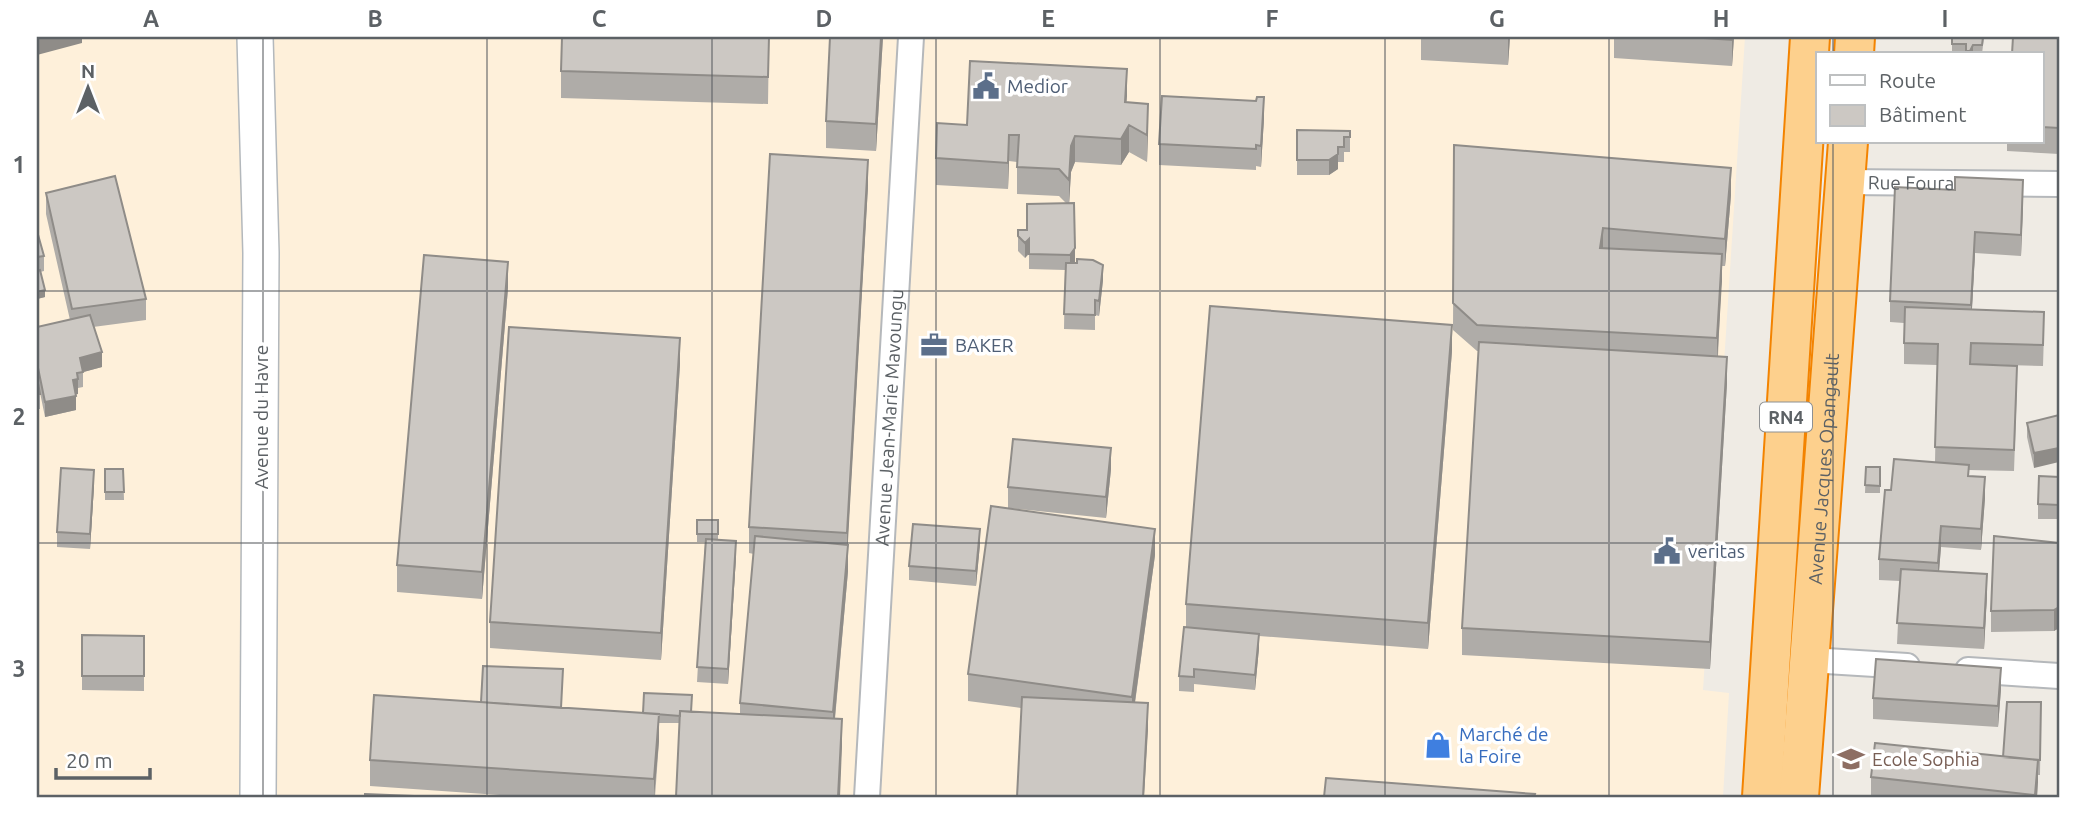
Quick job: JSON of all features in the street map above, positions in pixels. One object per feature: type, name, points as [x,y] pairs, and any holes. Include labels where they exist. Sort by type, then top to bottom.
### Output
[{"type":"highway","name":"RN4","points":[[1762,797],[1810,37]]},
{"type":"highway","name":"Avenue Jacques Opangault","points":[[1800,797],[1848,144]]},
{"type":"street","name":"Avenue du Havre","points":[[255,37],[261,295],[258,797]]},
{"type":"street","name":"Avenue Jean-Marie Mavoungu","points":[[867,797],[911,37]]},
{"type":"street","name":"Rue Foura","points":[[1846,182],[2059,184]]},
{"type":"street","points":[[1810,660],[2059,676]]},
{"type":"shaded area","points":[[37,37],[1745,37],[1703,690],[1729,693],[1723,797],[37,797]]},
{"type":"building","points":[[562,37],[769,37],[768,77],[561,71]]},
{"type":"building","points":[[830,37],[881,37],[876,124],[826,121]]},
{"type":"building","points":[[1689,37],[1732,37],[1732,40]]},
{"type":"building","points":[[1952,37],[1983,37],[1982,45],[1973,45],[1970,51],[1966,51],[1966,44],[1952,44]]},
{"type":"building","points":[[2013,37],[2059,37],[2059,128],[2044,127],[2044,52],[2012,52]]},
{"type":"building","points":[[970,61],[1127,69],[1125,102],[1148,104],[1147,135],[1129,125],[1121,139],[1075,136],[1071,146],[1069,180],[1059,169],[1017,167],[1019,135],[1009,135],[1008,163],[936,158],[937,123],[967,125]]},
{"type":"building","points":[[1162,96],[1256,101],[1257,97],[1264,97],[1261,146],[1256,145],[1256,149],[1159,144]]},
{"type":"building","points":[[1297,130],[1350,131],[1350,137],[1344,137],[1344,147],[1338,147],[1338,154],[1329,160],[1297,160]]},
{"type":"building","points":[[1454,145],[1731,168],[1725,239],[1603,228],[1600,248],[1722,254],[1717,338],[1477,325],[1453,303]]},
{"type":"building","points":[[770,154],[868,160],[847,533],[749,527]]},
{"type":"building","points":[[115,176],[146,299],[72,309],[46,193]]},
{"type":"building","points":[[1955,177],[2023,180],[2021,235],[1975,232],[1971,305],[1890,301],[1895,187],[1955,190]]},
{"type":"building","points":[[1074,203],[1075,248],[1070,255],[1029,254],[1029,239],[1025,243],[1018,236],[1018,230],[1027,230],[1027,204]]},
{"type":"building","points":[[37,231],[44,256],[37,257]]},
{"type":"building","points":[[424,255],[508,262],[482,572],[397,565]]},
{"type":"building","points":[[1077,259],[1093,260],[1103,265],[1099,301],[1095,300],[1095,315],[1064,314],[1066,263],[1077,263]]},
{"type":"building","points":[[40,270],[45,290],[37,292],[37,271]]},
{"type":"building","points":[[1210,306],[1452,325],[1428,623],[1186,604]]},
{"type":"building","points":[[1905,307],[2044,312],[2043,345],[1971,343],[1970,364],[2017,366],[2014,450],[1935,447],[1938,344],[1904,343]]},
{"type":"building","points":[[90,315],[102,352],[80,358],[83,372],[77,373],[78,379],[73,380],[76,396],[45,402],[37,363],[37,327]]},
{"type":"building","points":[[509,327],[680,338],[661,633],[490,622]]},
{"type":"building","points":[[1479,342],[1727,357],[1710,642],[1462,628]]},
{"type":"building","points":[[2059,415],[2059,448],[2034,453],[2027,423]]},
{"type":"building","points":[[1013,439],[1111,448],[1106,497],[1008,487]]},
{"type":"building","points":[[1894,459],[1969,465],[1968,476],[1985,477],[1981,529],[1941,526],[1938,563],[1879,559],[1885,490],[1891,490]]},
{"type":"building","points":[[1866,467],[1880,467],[1880,486],[1865,485]]},
{"type":"building","points":[[61,468],[94,470],[90,534],[57,532]]},
{"type":"building","points":[[105,469],[123,469],[124,492],[105,492]]},
{"type":"building","points":[[2039,476],[2059,477],[2059,505],[2038,504]]},
{"type":"building","points":[[991,506],[1155,529],[1132,697],[968,674]]},
{"type":"building","points":[[697,520],[718,520],[718,534],[697,534]]},
{"type":"building","points":[[913,524],[980,529],[976,571],[909,566]]},
{"type":"building","points":[[755,536],[848,545],[833,712],[740,703]]},
{"type":"building","points":[[1994,536],[2059,543],[2059,607],[2054,610],[1991,611]]},
{"type":"building","points":[[706,539],[736,541],[728,669],[697,667]]},
{"type":"building","points":[[1901,569],[1987,574],[1984,628],[1897,623]]},
{"type":"building","points":[[1184,627],[1259,634],[1255,675],[1194,669],[1194,677],[1179,676]]},
{"type":"building","points":[[82,635],[144,636],[144,676],[82,676]]},
{"type":"building","points":[[1876,659],[2001,668],[1998,706],[1873,698]]},
{"type":"building","points":[[483,666],[563,669],[561,708],[481,702]]},
{"type":"building","points":[[644,693],[692,695],[691,712],[680,711],[680,716],[643,713]]},
{"type":"building","points":[[374,695],[659,714],[654,779],[370,760]]},
{"type":"building","points":[[1022,697],[1148,703],[1143,797],[1017,797]]},
{"type":"building","points":[[2007,702],[2041,702],[2040,760],[2003,757]]},
{"type":"building","points":[[680,711],[842,719],[838,797],[676,797]]},
{"type":"building","points":[[1875,743],[2038,760],[2035,795],[1871,777]]},
{"type":"building","points":[[1326,778],[1535,794],[1534,797],[1324,797]]},
{"type":"building","points":[[365,794],[439,797],[365,797]]},
{"type":"place","name":"Medior","points":[[986,86]]},
{"type":"place","name":"BAKER","points":[[934,345]]},
{"type":"place","name":"veritas","points":[[1667,551]]},
{"type":"place","name":"Marché de la Foire","points":[[1438,745]]},
{"type":"place","name":"Ecole Sophia","points":[[1851,759]]}]
